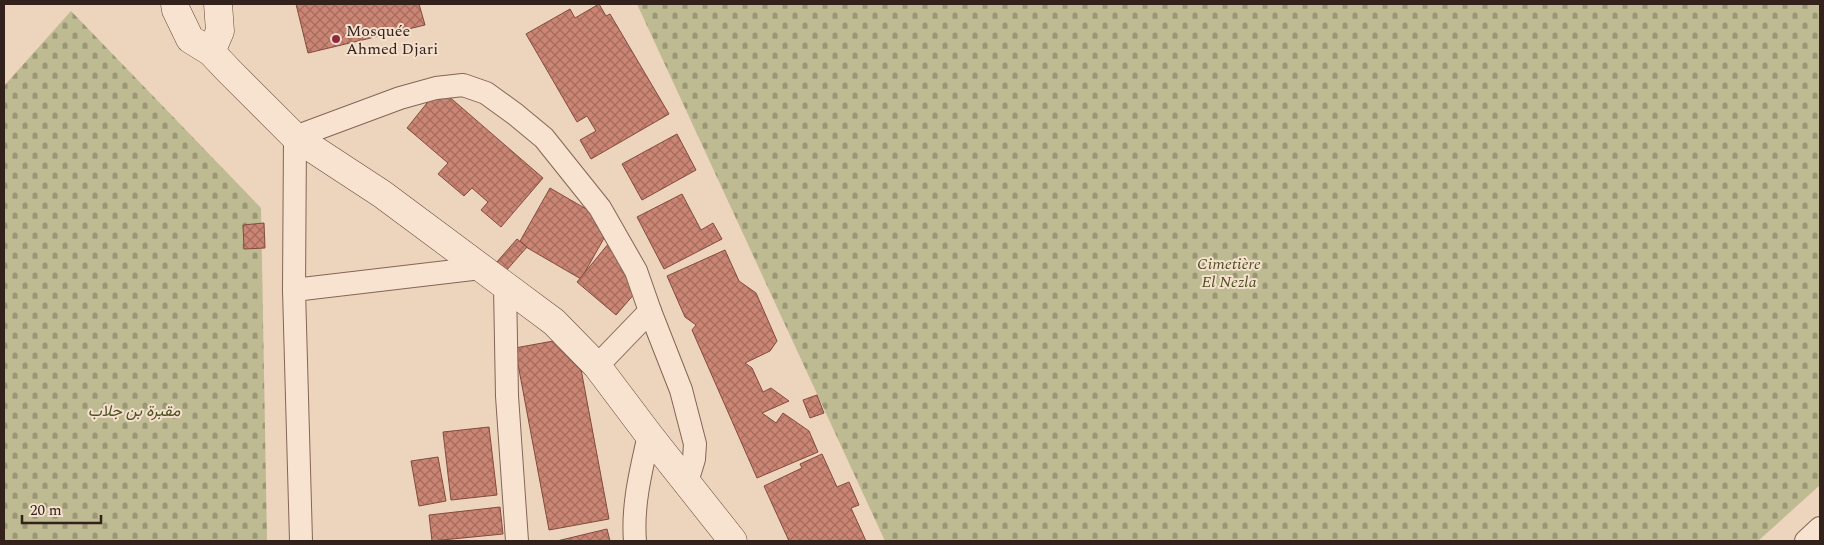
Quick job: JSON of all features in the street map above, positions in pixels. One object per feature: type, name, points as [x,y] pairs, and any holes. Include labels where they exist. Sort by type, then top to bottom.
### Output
[{"type":"main road","points":[[211,52],[220,31],[218,4]]},
{"type":"main road","points":[[171,6],[190,39],[211,52],[295,137],[382,194],[554,322],[598,366],[649,435],[733,541]]},
{"type":"street","points":[[301,541],[294,290],[295,137],[400,98],[436,88],[463,86],[486,93],[515,114],[544,138],[600,208],[636,271],[681,390],[695,444],[694,459],[687,482]]},
{"type":"street","points":[[294,290],[481,268]]},
{"type":"street","points":[[505,286],[507,396],[517,541]]},
{"type":"street","points":[[598,366],[650,311]]},
{"type":"street","points":[[636,541],[634,529],[639,478],[649,435]]},
{"type":"street","points":[[1806,541],[1820,528]]},
{"type":"green space","name":"Cimetière El Nezla","points":[[637,4],[1820,4],[1820,485],[1758,541],[885,541]]},
{"type":"green space","name":"مقبرة بن جلاب","points":[[71,11],[261,208],[267,541],[4,541],[4,86]]},
{"type":"building","name":"Mosquée Ahmed Djari","points":[[296,4],[419,4],[425,25],[308,53]]},
{"type":"building","points":[[599,4],[606,16],[610,14],[669,114],[591,159],[580,140],[596,131],[587,116],[577,122],[526,34],[570,9],[575,18]]},
{"type":"building","points":[[439,88],[543,178],[501,227],[481,210],[488,202],[472,188],[464,196],[438,174],[448,163],[407,128]]},
{"type":"building","points":[[677,134],[696,170],[642,200],[622,164]]},
{"type":"building","points":[[550,188],[612,224],[581,279],[519,243]]},
{"type":"building","points":[[682,194],[701,230],[713,223],[722,239],[664,269],[637,217]]},
{"type":"building","points":[[264,223],[265,248],[244,249],[243,225]]},
{"type":"building","points":[[517,239],[527,247],[505,272],[496,263]]},
{"type":"building","points":[[609,243],[649,277],[616,315],[577,282]]},
{"type":"building","points":[[725,250],[739,281],[756,293],[777,341],[770,351],[745,363],[752,368],[763,392],[771,388],[789,401],[762,413],[776,423],[783,413],[809,431],[818,452],[757,478],[692,330],[696,325],[685,317],[667,276]]},
{"type":"building","points":[[575,337],[609,519],[549,530],[515,348]]},
{"type":"building","points":[[817,395],[824,413],[810,418],[803,400]]},
{"type":"building","points":[[489,427],[497,495],[451,500],[443,432]]},
{"type":"building","points":[[822,454],[837,487],[849,482],[859,505],[851,508],[866,541],[789,541],[764,486],[802,468],[800,464]]},
{"type":"building","points":[[438,457],[446,501],[419,506],[411,461]]},
{"type":"building","points":[[500,507],[503,534],[432,541],[429,515]]},
{"type":"building","points":[[607,529],[610,541],[557,541]]},
{"type":"place","name":"Mosquée Ahmed Djari","points":[[336,39]]}]
